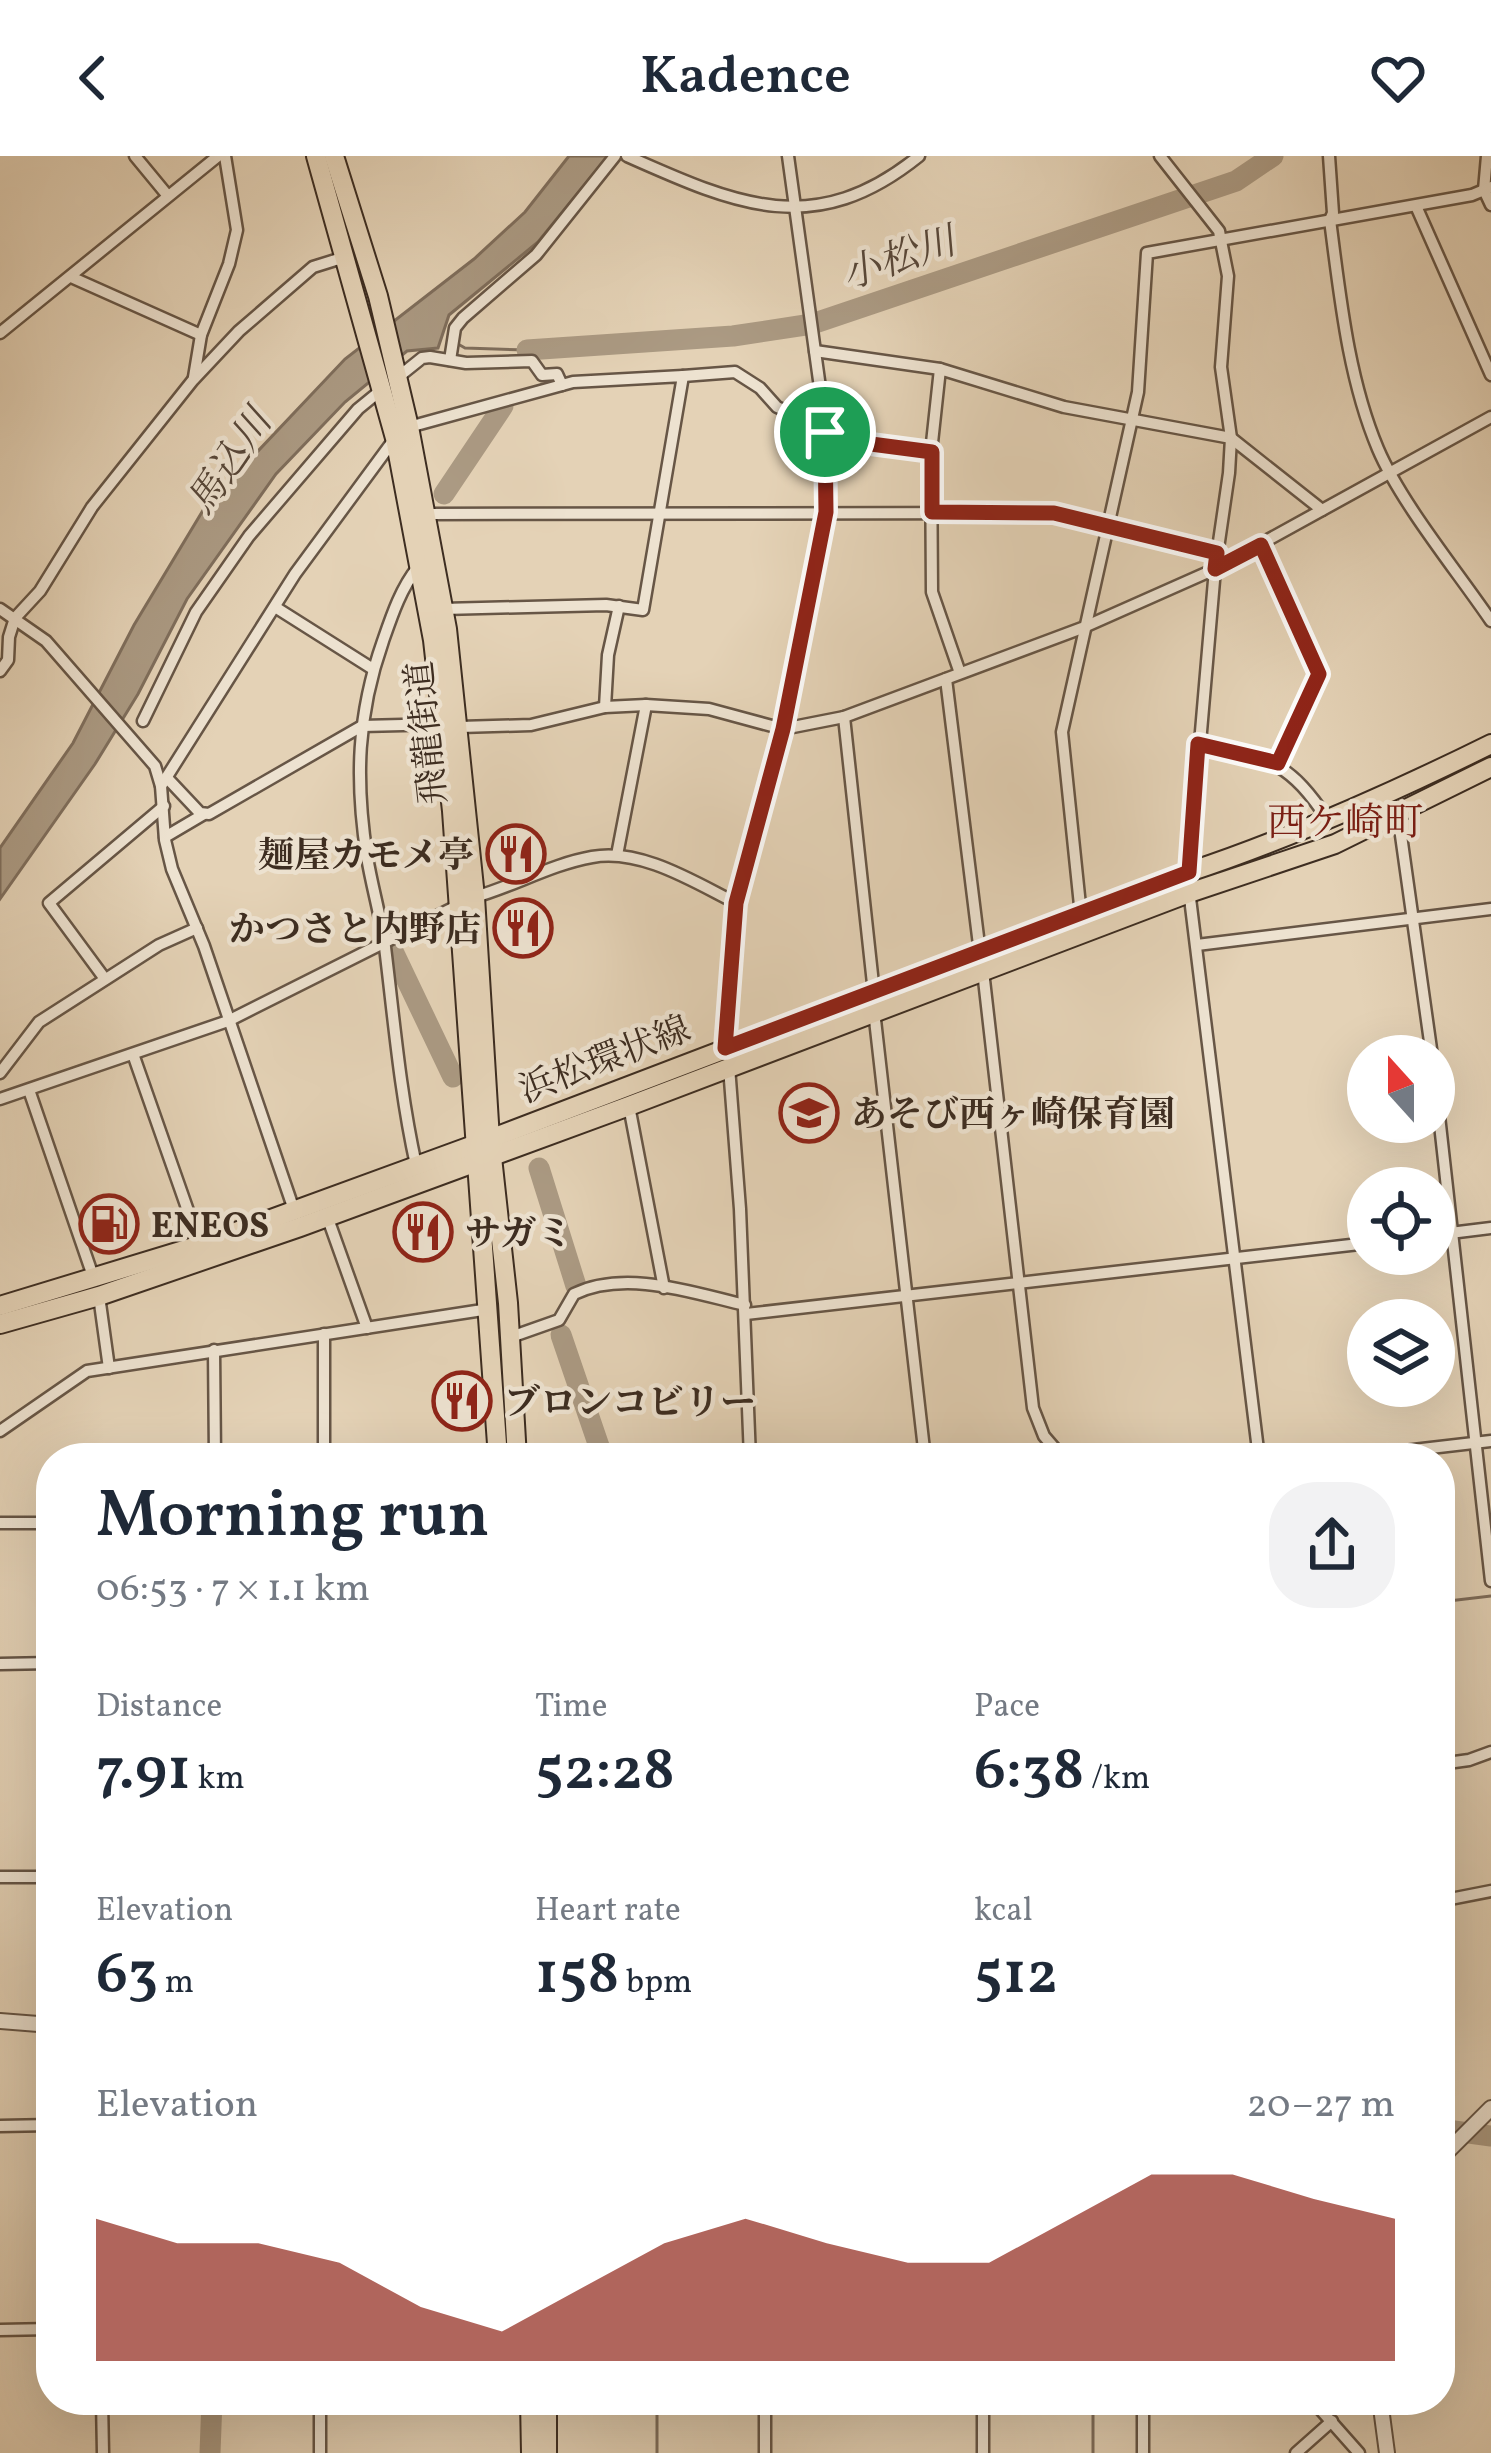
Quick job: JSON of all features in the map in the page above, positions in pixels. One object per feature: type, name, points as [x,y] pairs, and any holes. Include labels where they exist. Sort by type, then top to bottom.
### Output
[{"type":"main road","name":"飛龍街道","points":[[316,156],[346,256],[397,378],[419,564],[451,726]]},
{"type":"main road","name":"飛龍街道","points":[[334,156],[369,302],[380,392],[402,433],[427,514],[443,609],[485,1149],[497,1443]]},
{"type":"main road","name":"浜松環状線","points":[[981,962],[1081,914],[1328,821],[1491,744]]},
{"type":"main road","name":"浜松環状線","points":[[0,1306],[97,1287],[327,1216],[485,1149],[981,962],[1334,844],[1491,767]]},
{"type":"main road","name":"浜松環状線","points":[[0,1324],[416,1165],[629,1106],[727,1057]]},
{"type":"main road","name":"飛龍街道","points":[[485,1149],[516,1443]]},
{"type":"main road","points":[[530,2415],[531,2453]]},
{"type":"main road","points":[[547,2415],[548,2453]]},
{"type":"street","points":[[134,156],[168,196]]},
{"type":"street","points":[[1,331],[221,156],[237,230],[230,264],[201,335],[193,380]]},
{"type":"street","points":[[450,358],[455,328],[536,255],[616,156]]},
{"type":"street","points":[[627,156],[719,193],[761,205],[797,208],[856,196],[892,178],[920,156]]},
{"type":"street","points":[[750,1443],[746,1309],[727,1057],[736,903],[783,729],[826,512],[824,430],[788,156]]},
{"type":"street","points":[[1160,156],[1224,240],[1228,275],[1220,367],[1231,438],[1198,744],[1189,893],[1257,1443]]},
{"type":"street","points":[[1329,156],[1330,220],[1360,393],[1378,448],[1491,622]]},
{"type":"street","points":[[1487,156],[1491,205]]},
{"type":"street","points":[[1081,914],[1062,733],[1138,392],[1147,253],[1416,206],[1488,188]]},
{"type":"street","points":[[1416,206],[1491,375]]},
{"type":"street","points":[[0,671],[8,660],[8,637],[16,618],[40,591],[92,507],[193,380],[239,331],[313,267],[346,256]]},
{"type":"street","points":[[71,277],[201,335]]},
{"type":"street","points":[[815,351],[940,369],[1064,407],[1231,438],[1322,510]]},
{"type":"street","points":[[397,378],[422,358],[532,361],[542,375],[557,374],[562,385]]},
{"type":"street","points":[[940,369],[932,452],[932,592],[960,673]]},
{"type":"street","points":[[293,1210],[197,928],[172,869],[165,836],[165,783],[319,539],[402,433],[562,385],[734,372],[777,406],[824,430],[871,444],[932,452]]},
{"type":"street","points":[[443,609],[643,610],[683,376]]},
{"type":"street","points":[[143,721],[196,612],[249,536],[326,444],[380,392]]},
{"type":"street","points":[[165,836],[362,726],[531,725],[605,707],[682,704],[783,729],[844,717],[1082,628],[1215,569],[1491,417]]},
{"type":"street","points":[[427,514],[1054,513],[1217,553]]},
{"type":"street","points":[[1261,545],[1319,674],[1278,763]]},
{"type":"street","points":[[416,1165],[362,816],[362,708],[406,582],[419,564]]},
{"type":"street","points":[[275,607],[373,669]]},
{"type":"street","points":[[605,707],[605,677],[619,607]]},
{"type":"street","points":[[0,609],[46,641],[148,755],[165,783],[206,813]]},
{"type":"street","points":[[946,679],[1033,1408],[1050,1443]]},
{"type":"street","points":[[617,855],[646,705]]},
{"type":"street","points":[[844,717],[923,1443]]},
{"type":"street","points":[[1198,744],[1278,763],[1328,821]]},
{"type":"street","points":[[104,979],[49,903],[164,806]]},
{"type":"street","points":[[1398,814],[1429,1035]]},
{"type":"street","points":[[0,1099],[227,1021],[467,901],[591,857],[617,855],[656,866],[736,903]]},
{"type":"street","points":[[1197,945],[1491,909]]},
{"type":"street","points":[[0,1073],[33,1027],[104,979],[197,928]]},
{"type":"street","points":[[133,1054],[200,1245]]},
{"type":"street","points":[[29,1090],[97,1287],[109,1368]]},
{"type":"street","points":[[629,1106],[664,1288]]},
{"type":"street","points":[[327,1216],[367,1328]]},
{"type":"street","points":[[1455,1232],[1491,1228]]},
{"type":"street","points":[[508,1338],[559,1320],[567,1302],[585,1289],[614,1283],[664,1288],[746,1309],[1020,1284],[1347,1245]]},
{"type":"street","points":[[1455,1268],[1491,1581]]},
{"type":"street","points":[[0,1432],[87,1371],[490,1308]]},
{"type":"street","points":[[324,1334],[324,1443]]},
{"type":"street","points":[[214,1350],[215,1443]]},
{"type":"street","points":[[1455,1445],[1491,1441]]},
{"type":"street","points":[[0,1523],[36,1523]]},
{"type":"street","points":[[0,1664],[36,1663]]},
{"type":"street","points":[[1455,1762],[1491,1752]]},
{"type":"street","points":[[0,1877],[36,1877]]},
{"type":"street","points":[[1455,1898],[1491,1891]]},
{"type":"street","points":[[0,2021],[36,2024]]},
{"type":"street","points":[[1455,2143],[1491,2108]]},
{"type":"street","points":[[0,2126],[36,2125]]},
{"type":"street","points":[[0,2330],[36,2330]]},
{"type":"street","points":[[102,2415],[103,2453]]},
{"type":"street","points":[[320,2415],[320,2453]]},
{"type":"street","points":[[765,2415],[765,2453]]},
{"type":"street","points":[[983,2415],[983,2453]]},
{"type":"street","points":[[1143,2415],[1143,2453]]},
{"type":"street","points":[[1326,2415],[1359,2453]]},
{"type":"street","points":[[1382,2415],[1388,2453]]},
{"type":"street","points":[[1296,2453],[1332,2421]]},
{"type":"shaded area","points":[[569,156],[608,156],[538,242],[449,315],[438,348],[407,351],[345,402],[276,474],[187,599],[95,764],[0,899],[0,848],[73,743],[134,625],[205,507],[345,359],[474,259],[525,212]]},
{"type":"waterway","name":"小松川","points":[[527,350],[733,336],[812,324],[1236,181],[1273,156]]},
{"type":"waterway","points":[[458,344],[527,350]]},
{"type":"waterway","name":"小松川","points":[[444,494],[503,406]]},
{"type":"waterway","name":"小松川","points":[[390,945],[453,1077]]},
{"type":"waterway","name":"小松川","points":[[539,1168],[576,1286]]},
{"type":"waterway","name":"小松川","points":[[561,1335],[598,1443]]},
{"type":"waterway","points":[[1455,1600],[1491,1596]]},
{"type":"waterway","points":[[1455,2131],[1491,2136]]},
{"type":"waterway","name":"小松川","points":[[210,2453],[211,2415]]},
{"type":"waterway","points":[[657,2415],[657,2453]]},
{"type":"waterway","points":[[1093,2415],[1093,2453]]},
{"type":"place","name":"麺屋カモメ亭","points":[[516,854]]},
{"type":"place","name":"かつさと内野店","points":[[523,928]]},
{"type":"place","name":"あそび西ヶ崎保育園","points":[[809,1113]]},
{"type":"place","name":"ENEOS","points":[[109,1224]]},
{"type":"place","name":"サガミ","points":[[423,1232]]},
{"type":"place","name":"ブロンコビリー","points":[[462,1401]]},
{"type":"district","name":"西ケ崎町","points":[[1345,821]]},
{"type":"route","points":[[825,432],[932,452],[932,512],[1054,513],[1217,553],[1215,569],[1261,545],[1319,674],[1278,763],[1198,744],[1189,872],[725,1048],[736,903],[783,729],[826,512],[825,432]]},
{"type":"water label","name":"馬込川","points":[[228,461]]}]
